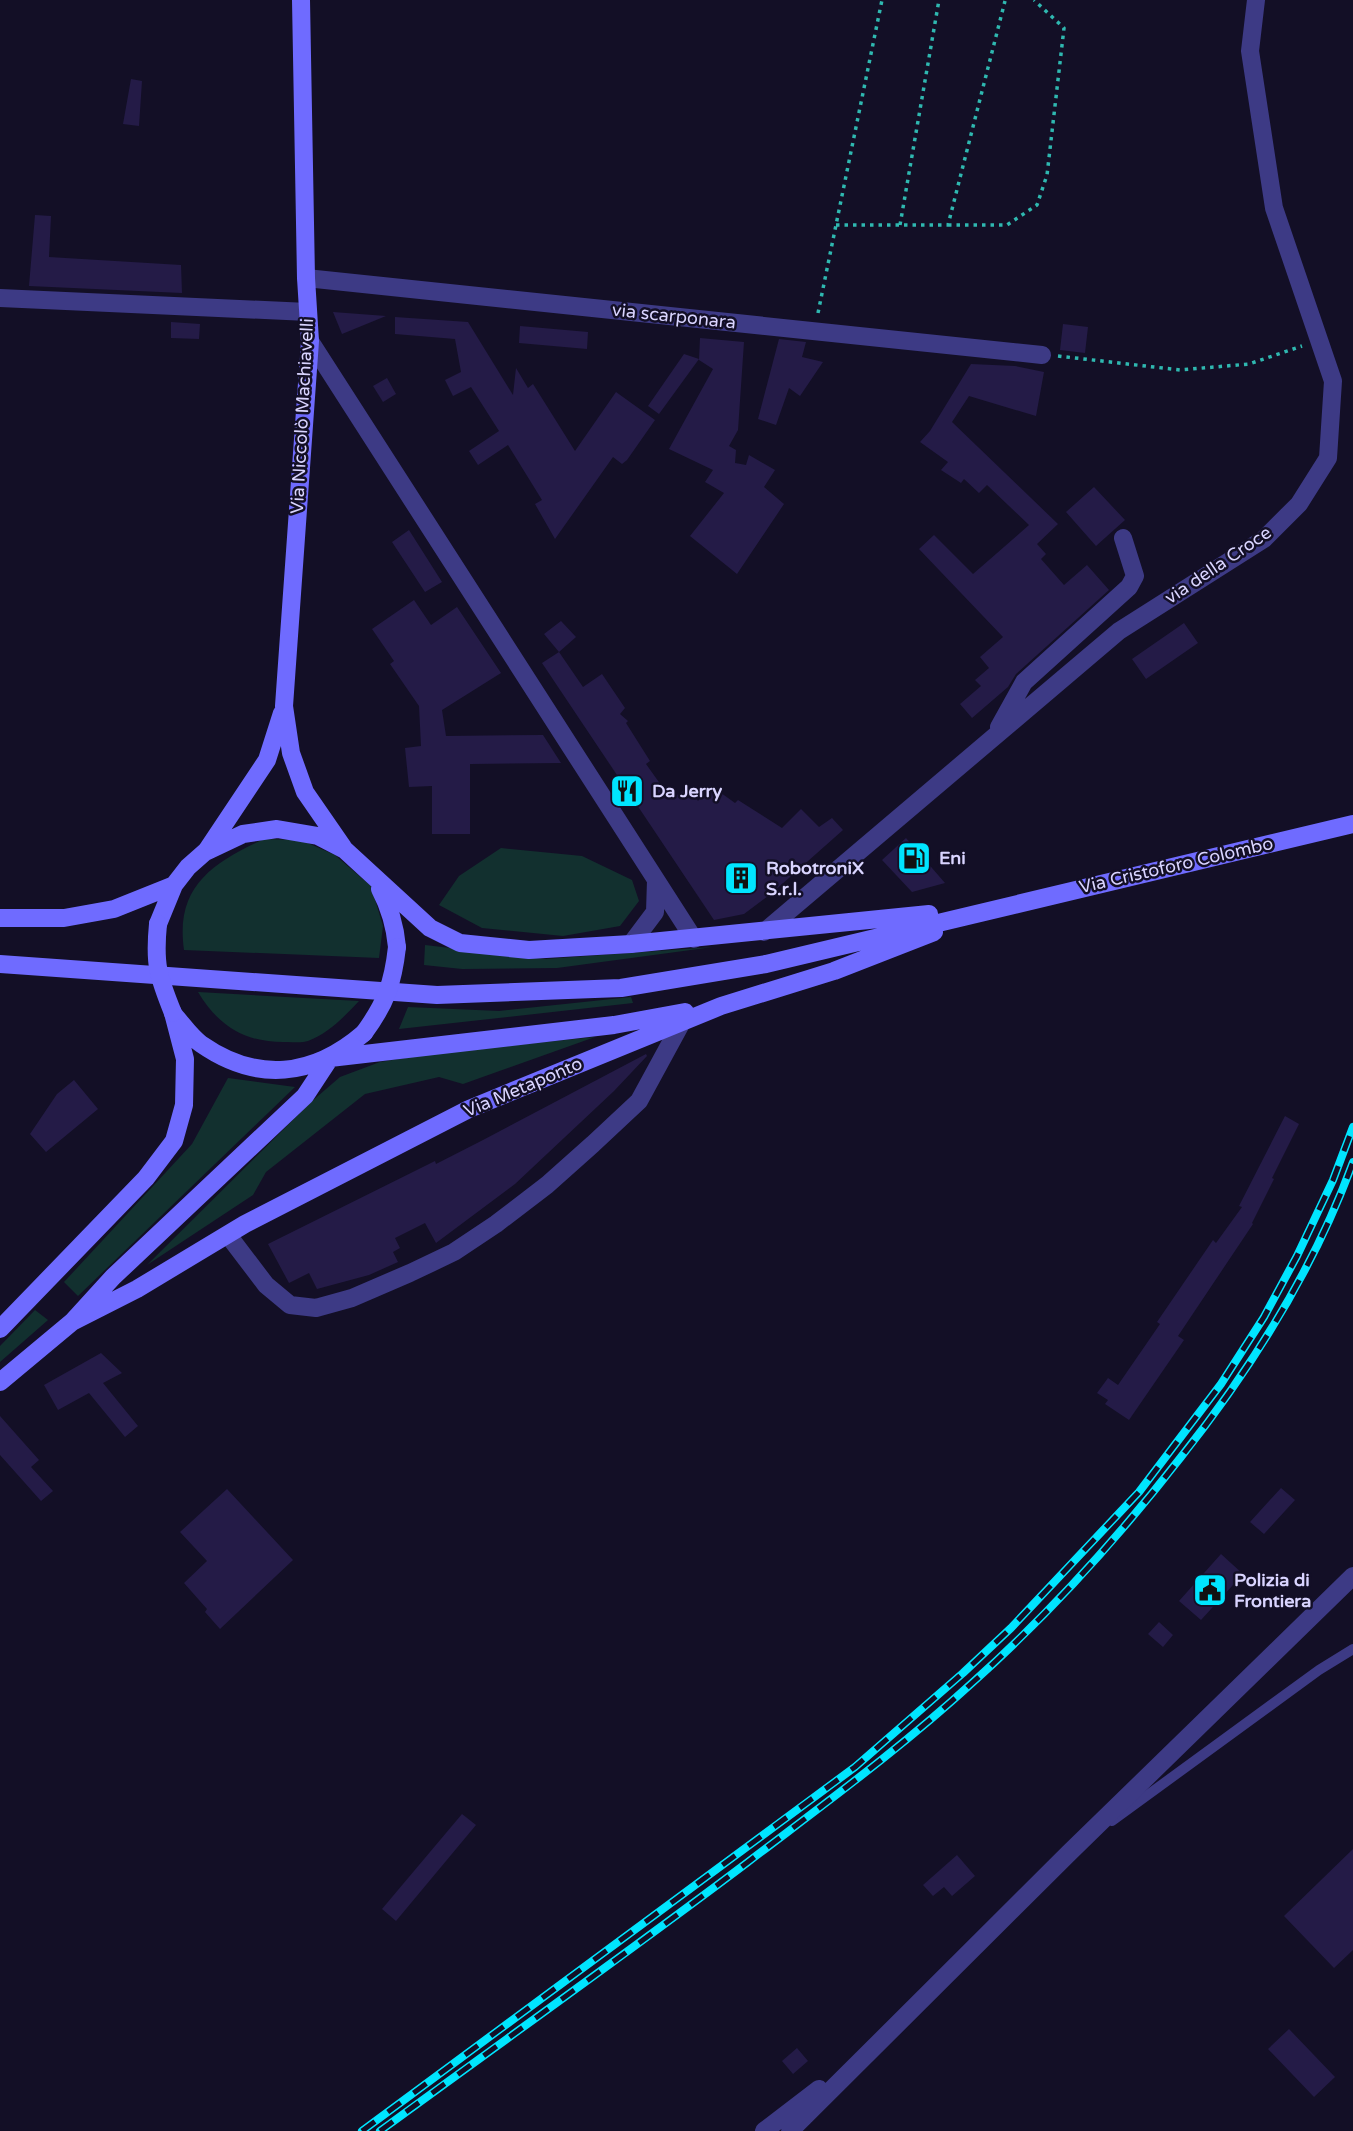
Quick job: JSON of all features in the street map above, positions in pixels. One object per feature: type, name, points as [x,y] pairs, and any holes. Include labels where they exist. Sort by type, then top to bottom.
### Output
[{"type":"main road","name":"Via Niccolò Machiavelli","points":[[284,706],[310,341],[306,278],[301,0]]},
{"type":"main road","points":[[284,706],[291,753],[305,792],[345,850]]},
{"type":"main road","points":[[0,1328],[146,1178],[174,1141],[184,1105],[185,1059],[173,1013],[158,975],[155,949],[158,924],[174,885],[188,867],[205,852],[267,760],[284,706]]},
{"type":"main road","name":"Via Cristoforo Colombo","points":[[999,907],[1353,824]]},
{"type":"main road","points":[[205,852],[243,834],[277,829],[318,836],[345,850],[361,863],[375,880],[430,928],[460,943],[529,950],[694,939],[999,907]]},
{"type":"main road","points":[[0,1382],[72,1322],[113,1277],[305,1096],[330,1058],[364,1033],[388,993],[397,947],[389,905],[375,880]]},
{"type":"main road","points":[[0,918],[64,918],[114,909],[174,885]]},
{"type":"main road","points":[[0,964],[437,995],[621,988],[766,964],[999,907]]},
{"type":"main road","name":"Via Metaponto","points":[[72,1322],[137,1289],[228,1235],[371,1158],[469,1109],[721,1006],[834,971],[999,907]]},
{"type":"main road","points":[[173,1013],[199,1043],[235,1063],[265,1070],[286,1070],[330,1058],[614,1025],[721,1006]]},
{"type":"street","name":"via della Croce","points":[[764,932],[1119,631],[1264,539],[1299,504],[1328,458],[1333,381],[1275,208],[1250,51],[1256,0]]},
{"type":"street","name":"via scarponara","points":[[306,278],[1042,355]]},
{"type":"street","points":[[0,298],[308,312]]},
{"type":"street","points":[[310,341],[694,939]]},
{"type":"street","points":[[994,736],[1024,682],[1129,587],[1135,576],[1123,538]]},
{"type":"street","points":[[631,944],[655,912],[656,880]]},
{"type":"street","points":[[228,1235],[266,1285],[290,1305],[316,1308],[352,1298],[411,1273],[454,1252],[496,1224],[547,1185],[593,1144],[639,1101],[682,1022]]},
{"type":"street","points":[[790,2131],[1069,1853],[1353,1576]]},
{"type":"street","points":[[764,2131],[879,2042]]},
{"type":"lane","points":[[1069,1853],[1319,1670],[1353,1649]]},
{"type":"path","points":[[814,331],[882,0]]},
{"type":"path","points":[[901,225],[939,0]]},
{"type":"path","points":[[948,225],[1005,0],[999,0]]},
{"type":"path","points":[[836,225],[1007,225],[1037,205],[1047,175],[1064,28],[1034,0]]},
{"type":"path","points":[[1042,355],[1180,370],[1249,364],[1320,341]]},
{"type":"green space","points":[[264,839],[301,840],[335,855],[371,886],[383,926],[379,958],[184,950],[185,909],[201,880],[228,858]]},
{"type":"green space","points":[[501,848],[582,856],[632,880],[639,901],[620,926],[563,936],[482,928],[439,905],[459,876]]},
{"type":"green space","points":[[425,945],[545,959],[713,947],[557,968],[462,969],[424,965]]},
{"type":"green space","points":[[198,992],[359,1001],[336,1024],[316,1038],[303,1042],[272,1042],[246,1036],[235,1030],[215,1015]]},
{"type":"green space","points":[[631,997],[633,1003],[399,1029],[408,1007],[499,1011]]},
{"type":"green space","points":[[595,1037],[463,1084],[439,1077],[365,1094],[266,1172],[253,1195],[147,1265],[311,1102],[340,1077],[380,1062],[436,1053]]},
{"type":"green space","points":[[228,1078],[295,1087],[78,1296],[64,1282],[192,1144]]},
{"type":"green space","points":[[35,1310],[48,1320],[0,1362],[0,1346]]},
{"type":"building","points":[[131,79],[142,81],[139,126],[123,124]]},
{"type":"building","points":[[35,215],[51,216],[49,257],[181,265],[182,293],[29,286]]},
{"type":"building","points":[[333,312],[386,316],[342,334]]},
{"type":"building","points":[[395,317],[468,322],[513,395],[516,368],[528,388],[533,384],[575,451],[616,392],[655,420],[627,460],[622,464],[613,457],[555,539],[535,504],[542,500],[508,445],[478,465],[469,451],[499,431],[471,387],[453,396],[445,380],[461,372],[455,339],[395,334]]},
{"type":"building","points":[[171,322],[200,324],[199,339],[171,338]]},
{"type":"building","points":[[1063,324],[1088,327],[1085,353],[1060,350]]},
{"type":"building","points":[[520,326],[588,332],[587,349],[519,343]]},
{"type":"building","points":[[700,338],[744,342],[738,430],[729,446],[736,450],[735,463],[746,465],[749,455],[775,470],[764,487],[784,504],[737,574],[690,536],[724,493],[705,482],[713,470],[669,449],[713,369],[699,360]]},
{"type":"building","points":[[779,339],[806,342],[802,357],[823,362],[800,396],[789,388],[776,425],[758,419]]},
{"type":"building","points":[[684,354],[699,359],[659,414],[648,406]]},
{"type":"building","points":[[971,364],[1015,366],[1044,372],[1036,416],[969,396],[952,422],[1058,524],[1037,544],[1046,554],[1041,559],[1064,585],[1087,565],[1109,590],[1016,674],[1008,687],[972,718],[960,704],[981,686],[975,680],[989,668],[980,657],[1003,637],[919,549],[934,535],[973,574],[1029,525],[987,485],[979,493],[964,479],[961,483],[941,470],[948,462],[920,442],[930,431]]},
{"type":"building","points":[[387,378],[396,394],[383,402],[373,386]]},
{"type":"building","points":[[1094,487],[1125,520],[1096,546],[1066,512]]},
{"type":"building","points":[[409,530],[442,582],[425,592],[392,542]]},
{"type":"building","points":[[414,600],[431,625],[457,607],[501,673],[442,710],[446,736],[543,735],[561,763],[470,764],[470,834],[432,834],[432,786],[409,787],[405,748],[421,746],[419,706],[390,664],[394,661],[372,629]]},
{"type":"building","points":[[561,621],[576,637],[559,652],[544,634]]},
{"type":"building","points":[[1184,623],[1198,643],[1146,679],[1132,659]]},
{"type":"building","points":[[559,652],[583,687],[602,674],[625,708],[620,714],[628,721],[626,723],[650,761],[646,764],[671,799],[689,787],[698,801],[710,785],[735,803],[738,800],[782,828],[801,809],[819,827],[832,818],[843,830],[772,893],[744,914],[714,920],[542,663]]},
{"type":"building","points":[[906,838],[945,883],[912,892],[882,860]]},
{"type":"building","points":[[646,1054],[614,1091],[515,1184],[436,1243],[425,1223],[395,1238],[400,1248],[393,1252],[398,1262],[369,1275],[317,1289],[309,1273],[289,1283],[268,1244],[435,1161],[436,1164]]},
{"type":"building","points":[[74,1080],[98,1109],[46,1152],[30,1134],[57,1094]]},
{"type":"building","points":[[1285,1116],[1299,1124],[1253,1224],[1178,1336],[1184,1340],[1129,1420],[1105,1404],[1108,1400],[1097,1393],[1108,1378],[1118,1385],[1213,1240],[1216,1243],[1242,1207],[1239,1206]]},
{"type":"building","points":[[101,1353],[122,1373],[103,1383],[138,1426],[125,1437],[89,1393],[58,1410],[44,1385]]},
{"type":"building","points":[[0,1416],[39,1460],[31,1467],[53,1491],[41,1501],[0,1455]]},
{"type":"building","points":[[1281,1488],[1295,1500],[1264,1534],[1250,1522]]},
{"type":"building","points":[[227,1489],[293,1560],[220,1629],[184,1583],[207,1561],[180,1532]]},
{"type":"building","points":[[1221,1554],[1243,1574],[1201,1620],[1179,1601]]},
{"type":"building","points":[[1159,1622],[1173,1635],[1163,1647],[1148,1634]]},
{"type":"building","points":[[462,1814],[476,1825],[396,1921],[382,1909]]},
{"type":"building","points":[[1353,1849],[1353,1950],[1334,1968],[1284,1916]]},
{"type":"building","points":[[957,1855],[975,1876],[952,1896],[944,1887],[933,1896],[923,1885]]},
{"type":"building","points":[[1289,2029],[1335,2077],[1314,2097],[1268,2049]]},
{"type":"building","points":[[797,2048],[808,2061],[793,2074],[782,2061]]},
{"type":"railway","points":[[362,2131],[855,1767],[1011,1628],[1139,1492],[1221,1384],[1264,1317],[1297,1256],[1333,1180],[1353,1127]]},
{"type":"railway","points":[[380,2131],[834,1797],[945,1707],[1028,1630],[1132,1517],[1232,1389],[1279,1317],[1300,1279],[1320,1241],[1353,1162]]},
{"type":"place","name":"Da Jerry","points":[[627,791]]},
{"type":"place","name":"Eni","points":[[914,858]]},
{"type":"place","name":"RobotroniX S.r.l.","points":[[741,878]]},
{"type":"place","name":"Polizia di Frontiera","points":[[1210,1590]]}]
